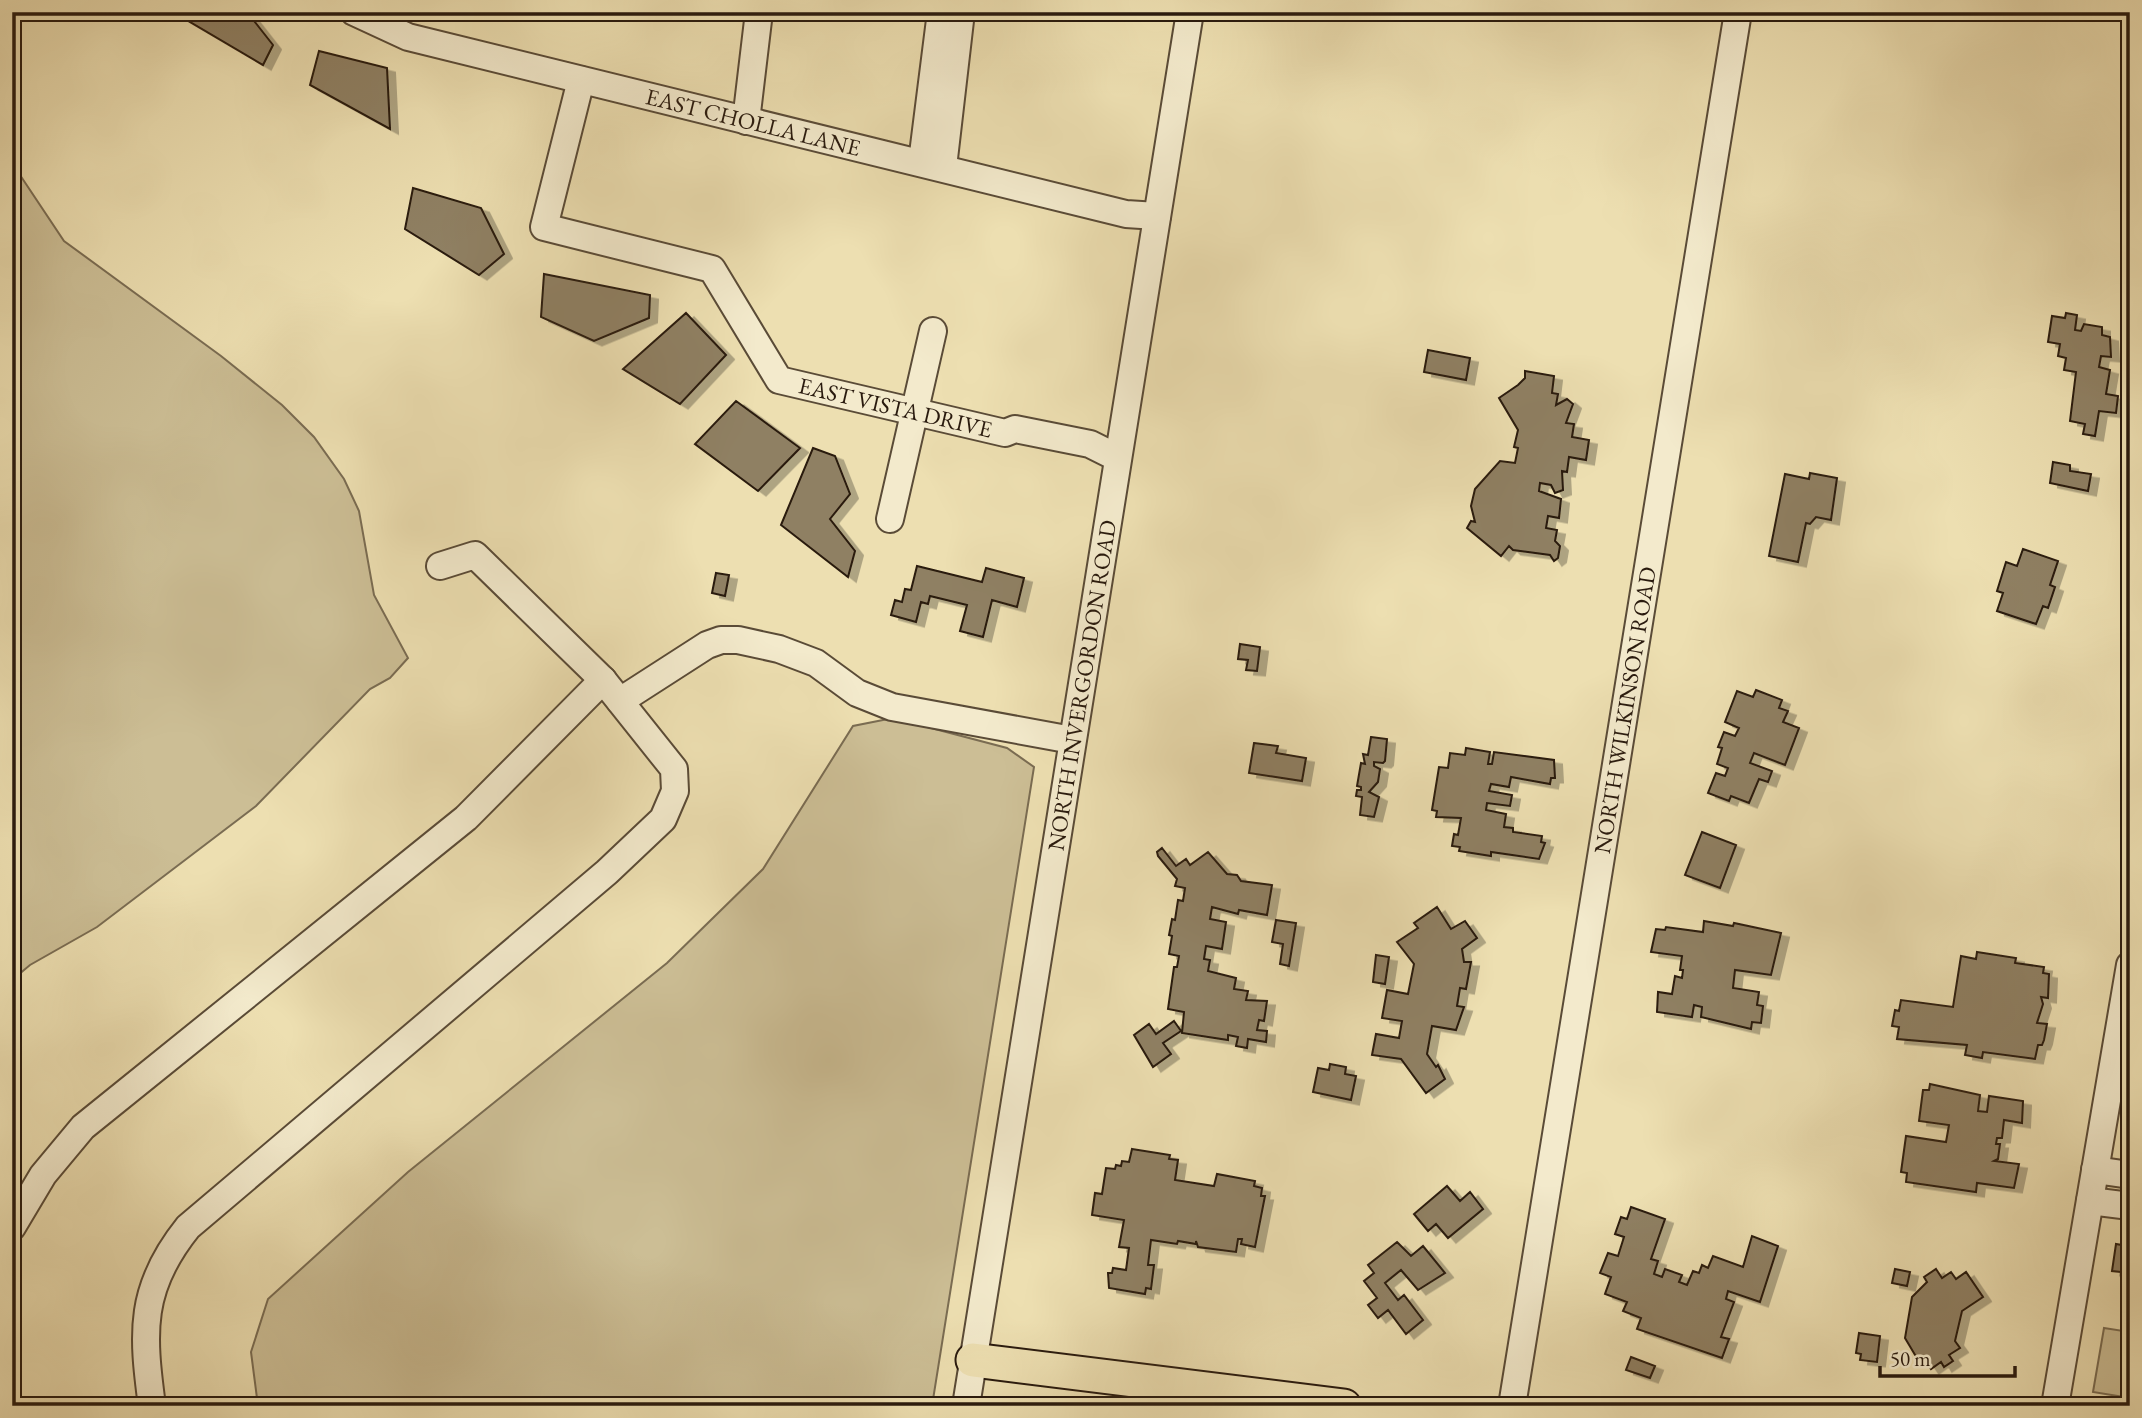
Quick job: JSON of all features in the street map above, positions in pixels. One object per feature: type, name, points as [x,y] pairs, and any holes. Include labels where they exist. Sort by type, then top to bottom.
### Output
[{"type":"main road","points":[[973,1360],[1344,1406]]},
{"type":"street","name":"EAST CHOLLA LANE","points":[[354,12],[408,37],[1127,214],[1157,216]]},
{"type":"street","points":[[746,121],[759,12]]},
{"type":"street","points":[[933,165],[941,12]]},
{"type":"street","points":[[933,165],[961,12]]},
{"type":"street","name":"NORTH INVERGORDON ROAD","points":[[966,1406],[1116,457],[1190,12]]},
{"type":"street","name":"NORTH WILKINSON ROAD","points":[[1512,1406],[1738,12]]},
{"type":"street","name":"EAST VISTA DRIVE","points":[[581,80],[544,227],[712,269],[779,380],[1004,433],[1011,443],[1080,459],[1116,457]]},
{"type":"street","points":[[890,519],[933,331]]},
{"type":"street","points":[[152,1406],[145,1353],[147,1314],[154,1284],[170,1249],[188,1227],[607,872],[663,819],[675,791],[674,769],[603,680],[475,555],[440,566]]},
{"type":"street","points":[[620,701],[708,645],[721,640],[738,639],[798,655],[832,673],[857,693],[892,707],[1072,740]]},
{"type":"street","points":[[12,1227],[43,1175],[83,1127],[466,818],[603,680]]},
{"type":"street","points":[[2055,1406],[2130,965]]},
{"type":"street","points":[[2095,1170],[2130,1175]]},
{"type":"street","points":[[2090,1201],[2130,1206]]},
{"type":"shaded area","points":[[12,163],[64,241],[221,356],[282,405],[314,437],[344,479],[359,511],[374,595],[408,658],[390,678],[370,689],[256,806],[97,927],[30,965],[12,980]]},
{"type":"shaded area","points":[[893,718],[1007,748],[1034,767],[932,1406],[258,1406],[251,1352],[268,1299],[408,1172],[667,963],[763,869],[853,726]]},
{"type":"shaded area","points":[[2104,1328],[2130,1332],[2130,1362],[2124,1397],[2093,1392]]},
{"type":"building","points":[[179,12],[247,12],[273,45],[263,65],[180,16]]},
{"type":"building","points":[[319,51],[387,68],[390,129],[310,85]]},
{"type":"building","points":[[413,188],[481,208],[504,254],[479,275],[405,229]]},
{"type":"building","points":[[544,274],[650,295],[649,318],[594,341],[541,317]]},
{"type":"building","points":[[686,313],[726,355],[680,404],[623,369]]},
{"type":"building","points":[[2066,313],[2077,315],[2075,330],[2081,331],[2084,324],[2102,327],[2102,335],[2110,337],[2111,357],[2101,356],[2099,367],[2110,370],[2106,394],[2118,396],[2116,413],[2099,411],[2095,436],[2083,434],[2085,424],[2070,421],[2076,372],[2064,370],[2066,358],[2058,356],[2060,344],[2048,342],[2052,316],[2065,318]]},
{"type":"building","points":[[1428,350],[1470,358],[1466,380],[1424,372]]},
{"type":"building","points":[[1525,371],[1554,376],[1552,393],[1558,394],[1556,405],[1567,399],[1573,404],[1566,423],[1574,424],[1572,437],[1589,440],[1586,460],[1569,457],[1567,472],[1562,471],[1563,490],[1555,493],[1551,485],[1540,483],[1539,491],[1561,499],[1559,518],[1548,516],[1546,528],[1557,530],[1555,541],[1560,546],[1558,558],[1554,561],[1550,555],[1513,550],[1509,546],[1501,556],[1467,528],[1471,521],[1475,522],[1471,506],[1475,489],[1500,461],[1515,463],[1518,448],[1514,447],[1518,430],[1499,398],[1525,378]]},
{"type":"building","points":[[736,401],[800,448],[758,491],[695,444]]},
{"type":"building","points":[[813,448],[835,456],[850,494],[830,519],[855,551],[848,577],[781,525]]},
{"type":"building","points":[[2053,462],[2070,465],[2070,471],[2091,474],[2088,491],[2050,483]]},
{"type":"building","points":[[1810,473],[1837,478],[1831,520],[1816,517],[1810,524],[1806,523],[1798,562],[1769,556],[1785,474],[1809,479]]},
{"type":"building","points":[[2023,549],[2058,561],[2050,585],[2055,587],[2048,608],[2043,606],[2036,624],[1997,611],[2003,593],[1997,591],[2006,562],[2017,566]]},
{"type":"building","points":[[917,566],[982,582],[986,568],[1024,578],[1017,607],[992,600],[983,637],[960,631],[967,605],[930,596],[928,604],[921,602],[916,622],[891,615],[895,600],[902,602],[905,589],[911,590]]},
{"type":"building","points":[[716,573],[729,575],[725,596],[712,593]]},
{"type":"building","points":[[1240,644],[1260,647],[1257,671],[1246,670],[1248,660],[1238,659]]},
{"type":"building","points":[[1756,690],[1782,700],[1779,708],[1788,711],[1783,722],[1799,728],[1785,765],[1754,753],[1750,763],[1772,771],[1768,782],[1759,779],[1749,803],[1731,796],[1729,801],[1708,793],[1716,773],[1725,776],[1728,768],[1717,764],[1722,748],[1718,747],[1724,732],[1735,736],[1739,728],[1725,722],[1737,691],[1753,697]]},
{"type":"building","points":[[1371,737],[1387,739],[1385,761],[1374,762],[1374,766],[1380,769],[1378,782],[1369,792],[1379,797],[1374,817],[1360,815],[1362,797],[1356,796],[1357,790],[1361,790],[1361,787],[1357,786],[1361,763],[1365,764],[1363,754],[1368,755]]},
{"type":"building","points":[[1254,743],[1278,746],[1276,753],[1306,758],[1302,781],[1249,773]]},
{"type":"building","points":[[1466,748],[1490,752],[1488,764],[1492,764],[1494,752],[1554,760],[1555,778],[1551,778],[1550,784],[1511,777],[1509,787],[1491,784],[1489,791],[1512,795],[1510,806],[1487,803],[1486,810],[1506,814],[1504,827],[1513,828],[1513,832],[1542,836],[1541,842],[1545,843],[1539,859],[1491,852],[1491,856],[1459,851],[1460,847],[1452,846],[1454,834],[1458,835],[1461,818],[1436,817],[1437,811],[1432,810],[1439,767],[1448,768],[1450,753],[1465,755]]},
{"type":"building","points":[[1702,832],[1736,845],[1720,888],[1685,875]]},
{"type":"building","points":[[1162,848],[1176,866],[1186,859],[1190,865],[1208,852],[1227,874],[1237,875],[1241,881],[1272,885],[1267,915],[1239,910],[1238,914],[1212,907],[1210,919],[1226,922],[1222,949],[1206,946],[1204,959],[1210,960],[1208,971],[1236,978],[1234,989],[1248,991],[1246,1000],[1267,1001],[1264,1021],[1259,1020],[1257,1030],[1267,1031],[1266,1042],[1248,1039],[1247,1048],[1236,1046],[1238,1037],[1228,1035],[1228,1040],[1182,1033],[1184,1012],[1168,1009],[1174,967],[1177,967],[1179,956],[1169,954],[1172,936],[1169,935],[1178,900],[1183,901],[1185,888],[1175,886],[1177,879],[1158,856],[1157,852]]},
{"type":"building","points":[[1437,907],[1451,929],[1465,921],[1477,938],[1462,949],[1464,962],[1471,962],[1466,989],[1460,988],[1457,1006],[1464,1007],[1456,1030],[1432,1026],[1427,1054],[1436,1067],[1438,1065],[1445,1079],[1426,1093],[1401,1059],[1372,1055],[1376,1034],[1399,1038],[1402,1021],[1382,1018],[1387,990],[1408,994],[1414,964],[1397,942],[1418,928],[1414,923]]},
{"type":"building","points":[[1276,920],[1296,923],[1289,966],[1280,964],[1283,944],[1272,942]]},
{"type":"building","points":[[1704,921],[1733,926],[1734,923],[1781,933],[1771,975],[1735,970],[1733,988],[1759,992],[1757,1005],[1763,1006],[1761,1023],[1752,1022],[1751,1029],[1701,1017],[1702,1007],[1694,1005],[1692,1017],[1657,1012],[1658,992],[1672,994],[1675,976],[1682,978],[1683,970],[1680,970],[1682,956],[1651,952],[1656,929],[1665,930],[1666,927],[1703,932]]},
{"type":"building","points":[[1977,952],[2016,958],[2015,963],[2044,967],[2043,973],[2049,974],[2048,998],[2041,997],[2043,1004],[2037,1023],[2047,1024],[2044,1040],[2042,1045],[2038,1045],[2035,1059],[1983,1052],[1982,1058],[1965,1055],[1967,1045],[1897,1039],[1899,1027],[1892,1026],[1895,1010],[1899,1011],[1901,1000],[1953,1007],[1961,956],[1976,959]]},
{"type":"building","points":[[1376,955],[1389,957],[1385,984],[1373,982]]},
{"type":"building","points":[[1174,1021],[1181,1031],[1163,1043],[1171,1054],[1153,1067],[1134,1035],[1149,1024],[1156,1034]]},
{"type":"building","points":[[1330,1064],[1346,1067],[1345,1074],[1356,1076],[1351,1100],[1313,1092],[1318,1068],[1329,1070]]},
{"type":"building","points":[[1930,1084],[1980,1095],[1978,1111],[1987,1112],[1989,1096],[2023,1101],[2022,1123],[2004,1120],[2002,1138],[1997,1138],[1996,1144],[2000,1144],[1998,1159],[1994,1161],[2019,1164],[2014,1188],[1977,1183],[1976,1192],[1906,1182],[1907,1173],[1901,1172],[1906,1136],[1946,1142],[1949,1125],[1919,1121],[1923,1090],[1929,1090]]},
{"type":"building","points":[[1132,1149],[1170,1155],[1169,1159],[1178,1160],[1175,1180],[1214,1186],[1217,1174],[1255,1181],[1254,1186],[1262,1188],[1261,1196],[1265,1196],[1255,1247],[1241,1244],[1242,1239],[1238,1239],[1236,1252],[1198,1247],[1196,1241],[1196,1244],[1178,1241],[1177,1244],[1151,1240],[1148,1265],[1154,1265],[1151,1289],[1146,1288],[1145,1294],[1109,1288],[1108,1273],[1112,1273],[1113,1268],[1126,1270],[1129,1248],[1119,1247],[1124,1220],[1092,1215],[1095,1193],[1102,1194],[1106,1168],[1115,1169],[1116,1165],[1121,1166],[1122,1161],[1129,1162]]},
{"type":"building","points":[[1447,1186],[1460,1201],[1470,1192],[1483,1209],[1448,1238],[1436,1224],[1428,1231],[1414,1214]]},
{"type":"building","points":[[1631,1207],[1665,1219],[1651,1259],[1658,1261],[1654,1274],[1662,1277],[1665,1269],[1682,1275],[1679,1282],[1687,1285],[1693,1271],[1699,1273],[1702,1265],[1708,1268],[1713,1256],[1743,1267],[1752,1236],[1778,1246],[1760,1302],[1728,1291],[1726,1299],[1734,1302],[1721,1337],[1729,1339],[1722,1358],[1637,1329],[1641,1318],[1623,1311],[1627,1302],[1605,1294],[1611,1277],[1600,1273],[1608,1253],[1618,1256],[1624,1237],[1615,1234],[1621,1217],[1627,1219]]},
{"type":"building","points":[[2124,1236],[2130,1237],[2130,1273],[2112,1271],[2116,1244],[2122,1245]]},
{"type":"building","points":[[1397,1242],[1411,1256],[1423,1246],[1445,1273],[1418,1290],[1401,1270],[1385,1283],[1398,1300],[1404,1295],[1423,1320],[1406,1334],[1388,1310],[1378,1318],[1368,1305],[1377,1298],[1364,1281],[1374,1273],[1368,1265]]},
{"type":"building","points":[[1895,1269],[1910,1272],[1907,1286],[1892,1283]]},
{"type":"building","points":[[1936,1269],[1942,1278],[1951,1272],[1956,1279],[1966,1272],[1983,1297],[1962,1311],[1955,1341],[1960,1348],[1949,1355],[1953,1361],[1944,1367],[1941,1362],[1931,1369],[1922,1356],[1918,1360],[1905,1338],[1912,1297],[1927,1282],[1924,1277]]},
{"type":"building","points":[[1859,1333],[1880,1336],[1877,1362],[1860,1360],[1861,1354],[1856,1353]]},
{"type":"building","points":[[1631,1357],[1655,1366],[1650,1378],[1626,1370]]}]
